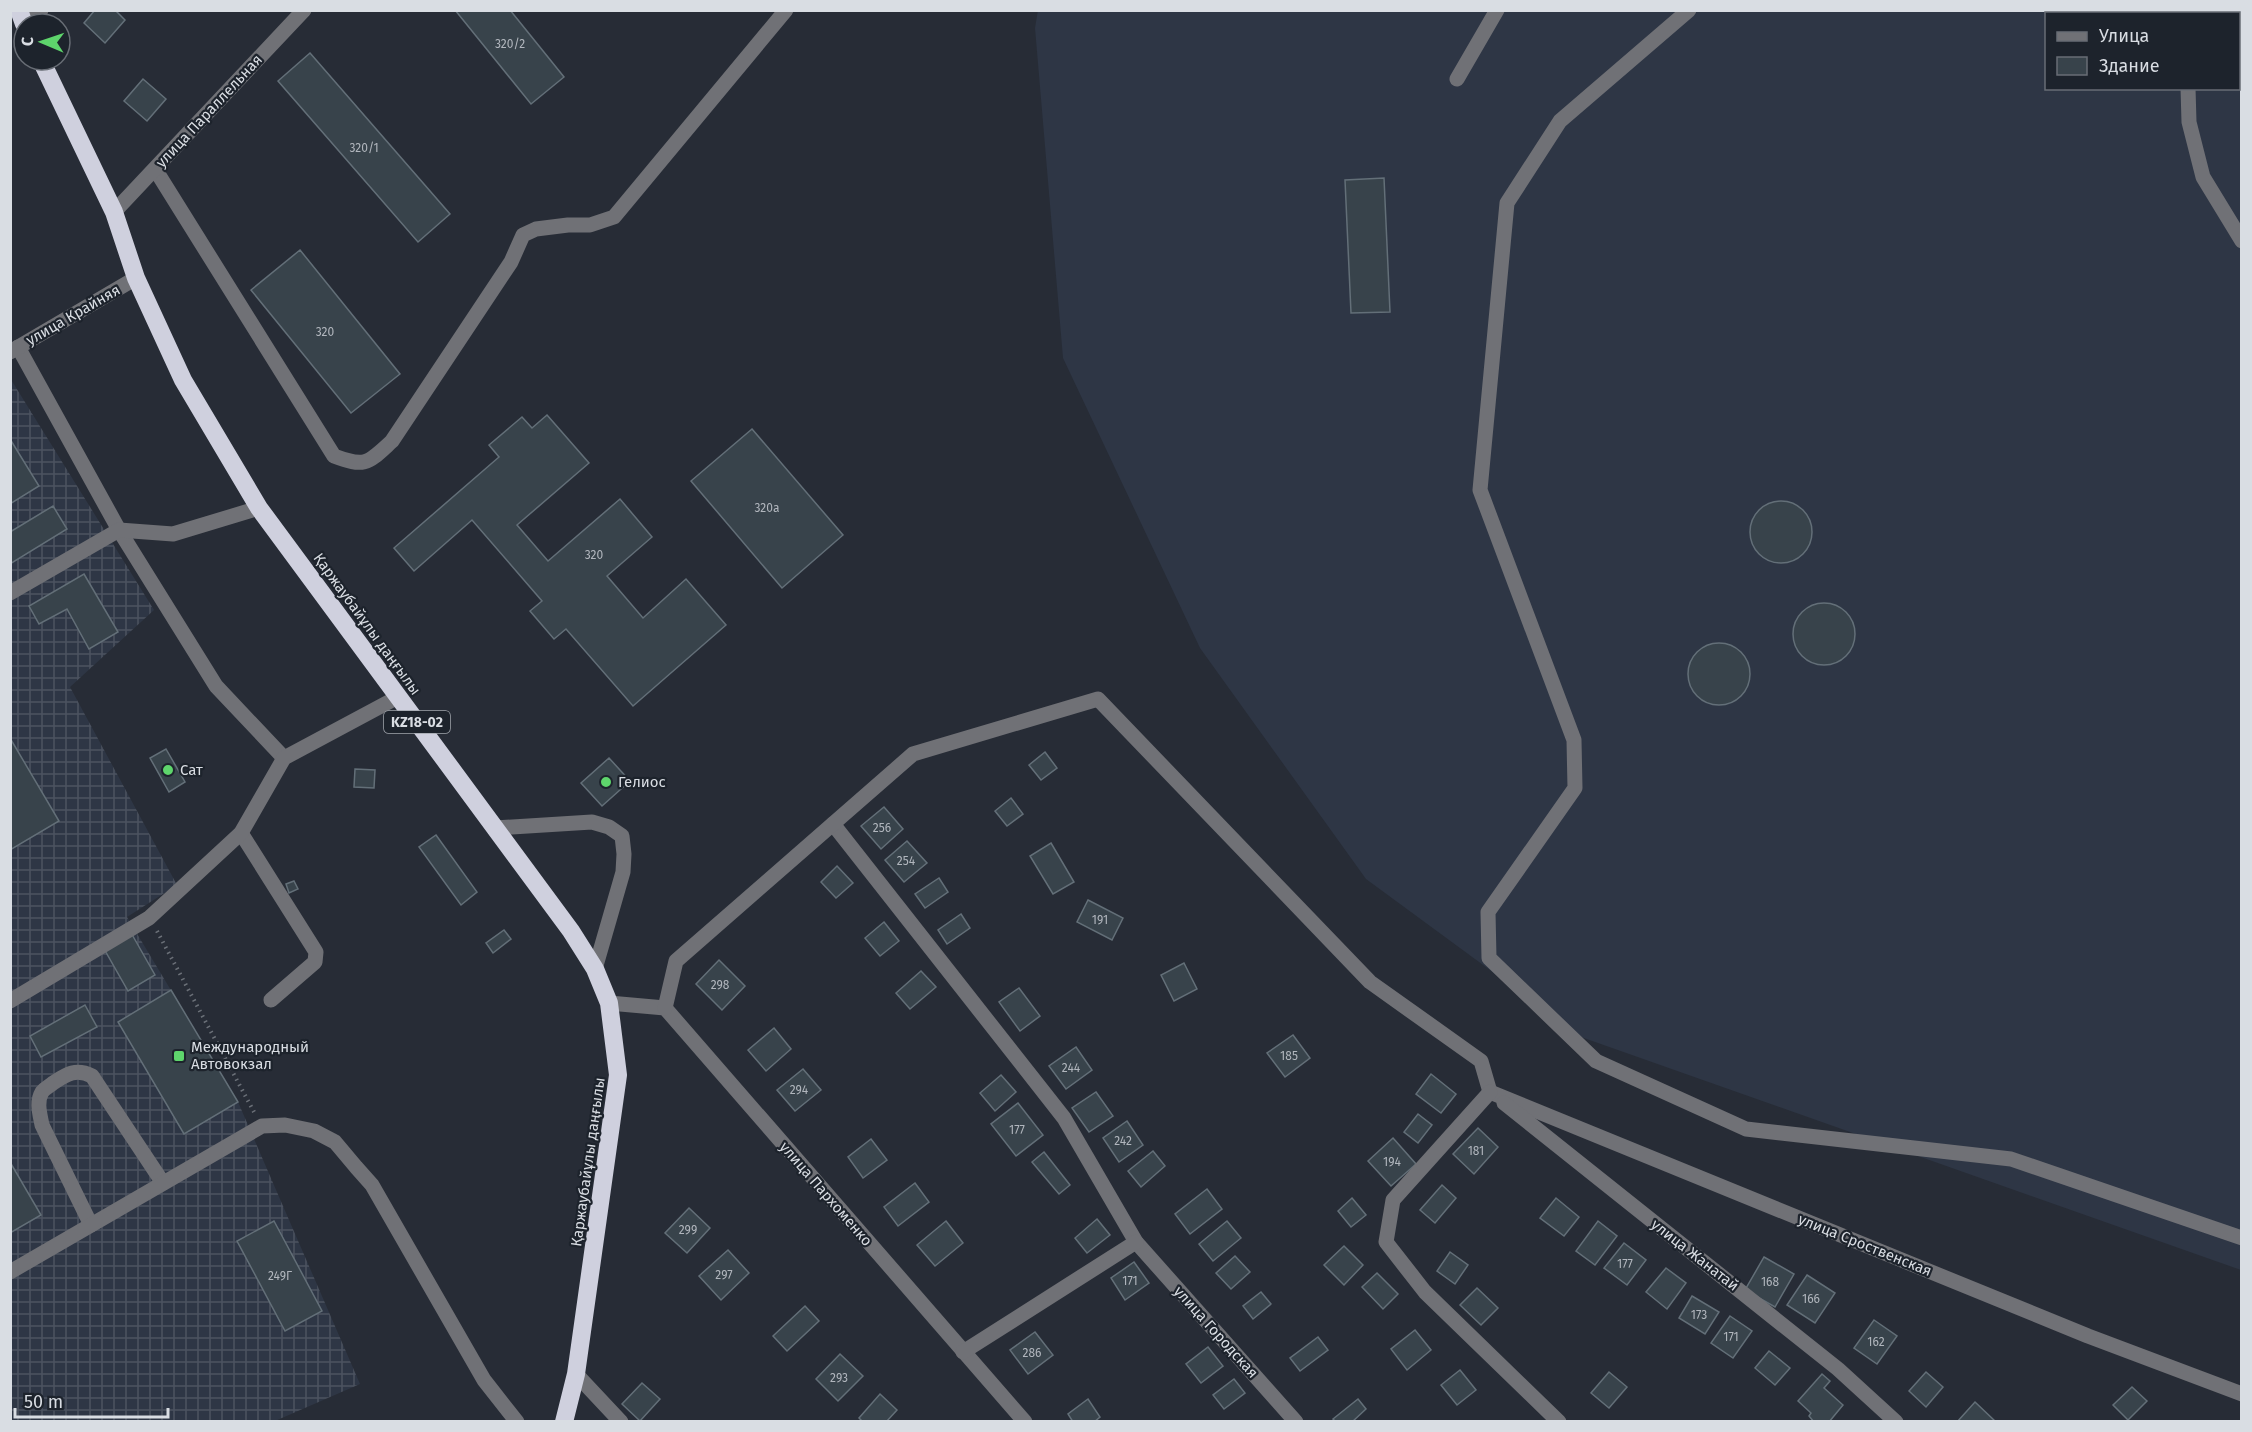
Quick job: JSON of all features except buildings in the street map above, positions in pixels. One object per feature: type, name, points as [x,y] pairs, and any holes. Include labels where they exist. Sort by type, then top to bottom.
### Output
[{"type":"highway","name":"Қаржаубайұлы даңғылы","points":[[47,72],[114,212],[136,278],[183,380],[259,508],[571,931],[595,969],[609,1003],[618,1075],[576,1374],[564,1422]]},
{"type":"street","name":"улица Параллельная","points":[[114,212],[304,10]]},
{"type":"street","points":[[154,169],[334,456],[351,463],[370,462],[392,441],[511,262],[523,235],[536,229],[590,225],[614,217],[786,10]]},
{"type":"street","points":[[1457,79],[1497,10]]},
{"type":"street","points":[[1689,10],[1560,121],[1506,204],[1480,490],[1574,740],[1575,788],[1488,912],[1489,958],[1596,1060],[1746,1130],[2011,1159],[2241,1238]]},
{"type":"street","points":[[2188,90],[2189,122],[2202,177],[2241,241]]},
{"type":"street","name":"улица Крайняя","points":[[14,350],[136,278]]},
{"type":"street","points":[[14,350],[119,530],[216,686],[284,758]]},
{"type":"street","points":[[10,593],[119,530],[173,534],[259,508]]},
{"type":"street","points":[[10,1001],[149,918],[241,833],[284,758],[398,697]]},
{"type":"street","points":[[609,1003],[664,1008],[676,961],[913,754],[1098,699],[1370,982],[1481,1061],[1490,1092],[1393,1200],[1386,1242],[1425,1292],[1559,1422]]},
{"type":"street","points":[[495,828],[592,822],[609,827],[622,836],[623,872],[595,969]]},
{"type":"street","name":"улица Городская","points":[[832,824],[1064,1118],[1136,1242],[1296,1422]]},
{"type":"street","points":[[241,833],[316,952],[315,962],[271,1000]]},
{"type":"street","name":"улица Пархоменко","points":[[664,1008],[1025,1422]]},
{"type":"street","points":[[91,1225],[42,1125],[39,1111],[39,1100],[43,1090],[71,1072],[84,1072],[92,1076],[163,1183]]},
{"type":"street","name":"улица Сроственская","points":[[1490,1092],[2088,1336],[2241,1394]]},
{"type":"street","name":"улица Жанатай","points":[[1490,1092],[1838,1369],[1896,1422]]},
{"type":"street","points":[[10,1272],[262,1126],[285,1125],[314,1131],[335,1142],[372,1185],[484,1380],[517,1422]]},
{"type":"street","points":[[963,1352],[1136,1242]]},
{"type":"street","points":[[576,1374],[621,1422]]},
{"type":"path","points":[[149,918],[262,1126]]},
{"type":"shaded area","points":[[1038,10],[2241,11],[2241,1270],[1581,1037],[1366,879],[1200,648],[1063,358],[1035,28]]},
{"type":"shaded area","points":[[10,378],[154,610],[70,687],[177,885],[127,917],[238,1102],[360,1384],[275,1421],[11,1421]]},
{"type":"place","name":"Сат","points":[[168,770]]},
{"type":"place","name":"Гелиос","points":[[606,782]]},
{"type":"place","name":"Международный Автовокзал","points":[[179,1056]]}]
